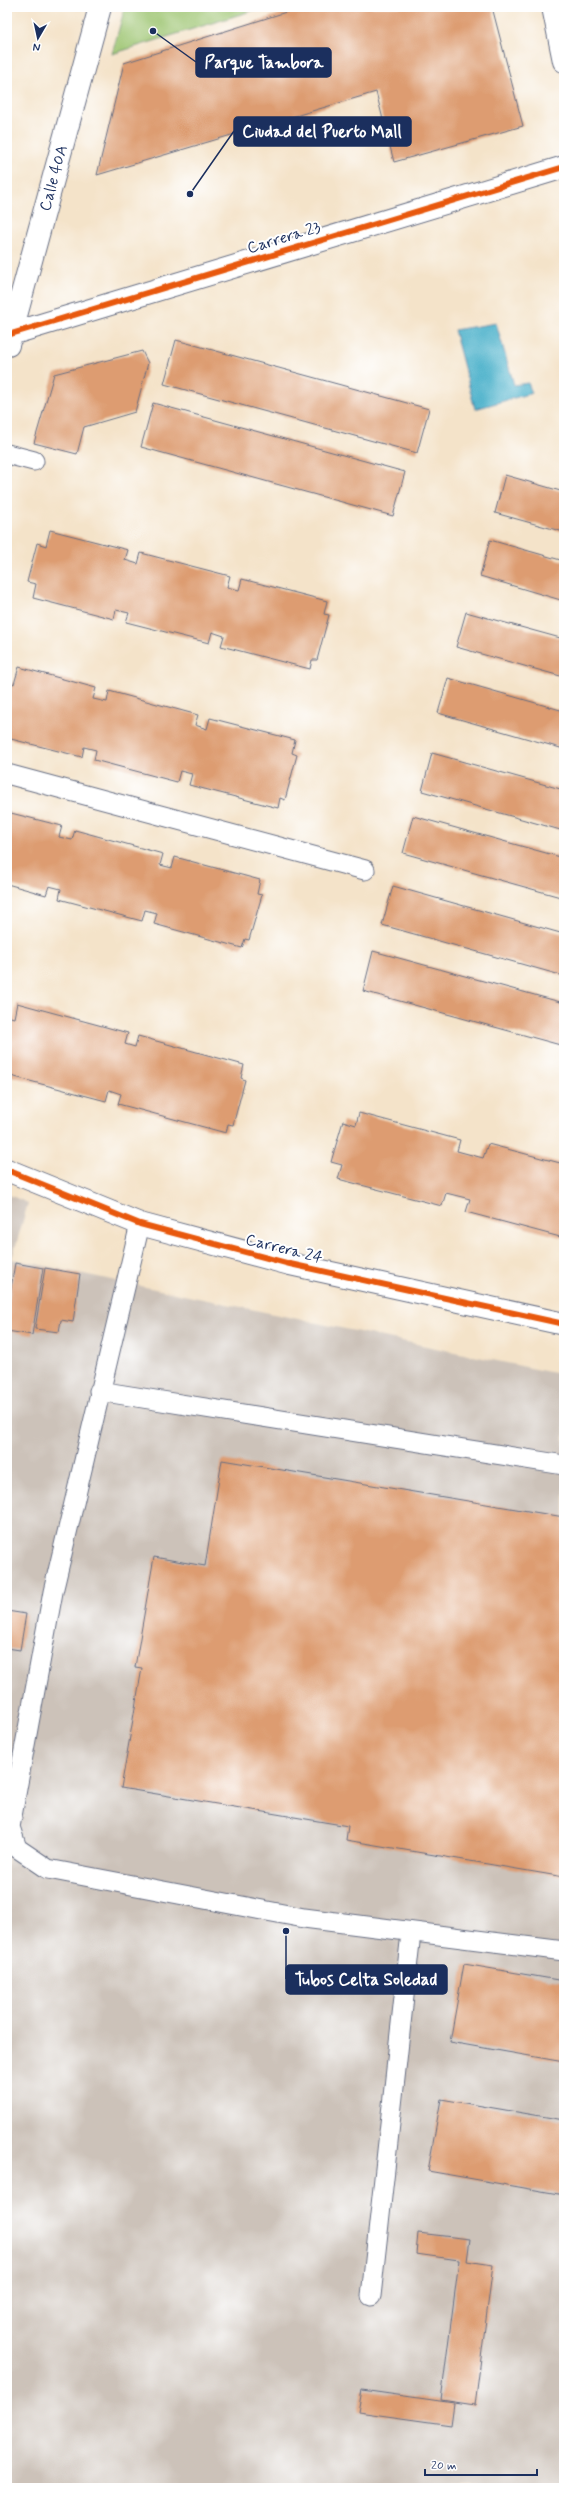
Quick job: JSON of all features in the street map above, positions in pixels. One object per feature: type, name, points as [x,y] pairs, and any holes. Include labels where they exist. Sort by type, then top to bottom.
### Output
[{"type":"street","name":"Calle 40A","points":[[9,341],[23,283],[100,7]]},
{"type":"street","points":[[553,7],[564,61]]},
{"type":"street","name":"Carrera 23","points":[[9,341],[564,167]]},
{"type":"street","name":"Carrera 24","points":[[7,1170],[140,1224],[290,1264],[564,1324]]},
{"type":"lane","points":[[7,454],[34,461]]},
{"type":"lane","points":[[7,774],[365,870]]},
{"type":"lane","points":[[140,1224],[99,1391],[53,1592],[10,1827],[17,1848],[48,1870],[304,1918],[411,1933],[564,1951]]},
{"type":"lane","points":[[99,1391],[564,1465]]},
{"type":"lane","points":[[371,2296],[411,1933]]},
{"type":"shaded area","points":[[7,1194],[28,1203],[12,1259],[564,1375],[564,2488],[7,2488]]},
{"type":"green space","points":[[125,7],[264,7],[112,54]]},
{"type":"water","points":[[496,323],[514,385],[528,383],[532,393],[475,409],[454,330]]},
{"type":"building","points":[[302,7],[492,7],[523,126],[394,162],[376,92],[97,175],[124,63]]},
{"type":"building","points":[[176,340],[429,409],[417,453],[164,384]]},
{"type":"building","points":[[142,351],[148,363],[135,412],[84,427],[77,454],[34,443],[54,374]]},
{"type":"building","points":[[153,403],[405,472],[393,516],[141,447]]},
{"type":"building","points":[[505,475],[564,492],[564,532],[495,513]]},
{"type":"building","points":[[50,530],[128,550],[125,560],[138,564],[141,553],[230,576],[227,587],[239,590],[242,579],[327,601],[324,614],[329,615],[317,660],[312,660],[310,669],[221,646],[224,636],[212,632],[209,643],[126,622],[129,613],[116,610],[114,619],[33,598],[36,584],[27,582],[37,543],[46,546]]},
{"type":"building","points":[[490,540],[564,561],[564,601],[480,576]]},
{"type":"building","points":[[466,612],[564,639],[564,677],[456,647]]},
{"type":"building","points":[[19,667],[96,688],[93,699],[107,702],[109,691],[198,715],[195,725],[207,729],[210,718],[295,740],[292,753],[297,755],[285,800],[280,798],[278,808],[189,785],[192,774],[180,771],[177,782],[94,760],[96,750],[84,747],[82,757],[7,738],[7,681],[14,684]]},
{"type":"building","points":[[448,678],[564,711],[564,749],[438,713]]},
{"type":"building","points":[[432,753],[564,790],[564,831],[422,791]]},
{"type":"building","points":[[7,812],[62,826],[59,837],[72,840],[75,830],[163,854],[160,865],[172,868],[175,857],[260,880],[257,894],[262,895],[249,940],[245,939],[242,948],[154,924],[157,913],[145,910],[142,921],[59,899],[61,889],[49,886],[46,895],[7,884]]},
{"type":"building","points":[[413,816],[564,858],[564,898],[403,853]]},
{"type":"building","points":[[393,886],[564,934],[564,976],[382,925]]},
{"type":"building","points":[[373,951],[564,1003],[564,1046],[363,991]]},
{"type":"building","points":[[17,1003],[128,1033],[125,1044],[135,1047],[138,1036],[244,1065],[241,1078],[245,1080],[233,1125],[228,1124],[226,1133],[118,1104],[121,1094],[109,1090],[106,1101],[7,1075],[7,1016],[14,1018]]},
{"type":"building","points":[[359,1113],[460,1140],[457,1151],[483,1158],[488,1144],[564,1164],[564,1238],[466,1212],[470,1199],[446,1193],[442,1206],[338,1179],[342,1165],[331,1162],[343,1121],[356,1125]]},
{"type":"building","points":[[15,1263],[43,1268],[32,1335],[7,1331],[7,1312]]},
{"type":"building","points":[[45,1268],[80,1274],[73,1322],[61,1320],[59,1332],[35,1329]]},
{"type":"building","points":[[222,1460],[564,1517],[564,1877],[346,1840],[348,1826],[121,1788],[142,1668],[135,1667],[154,1557],[205,1566]]},
{"type":"building","points":[[7,1611],[26,1614],[20,1650],[7,1648]]},
{"type":"building","points":[[464,1964],[564,1981],[564,2062],[450,2042]]},
{"type":"building","points":[[441,2099],[564,2120],[564,2195],[428,2171]]},
{"type":"building","points":[[418,2233],[470,2239],[467,2261],[493,2265],[475,2405],[441,2400],[459,2260],[416,2254]]},
{"type":"building","points":[[362,2390],[454,2403],[451,2425],[358,2412]]},
{"type":"cycle path","points":[[11,334],[564,167]]},
{"type":"cycle path","points":[[7,1170],[140,1224],[290,1264],[564,1324]]},
{"type":"place","name":"Parque Tambora","points":[[153,31]]},
{"type":"place","name":"Ciudad del Puerto Mall","points":[[190,194]]},
{"type":"place","name":"Tubos Celta Soledad","points":[[286,1931]]}]
